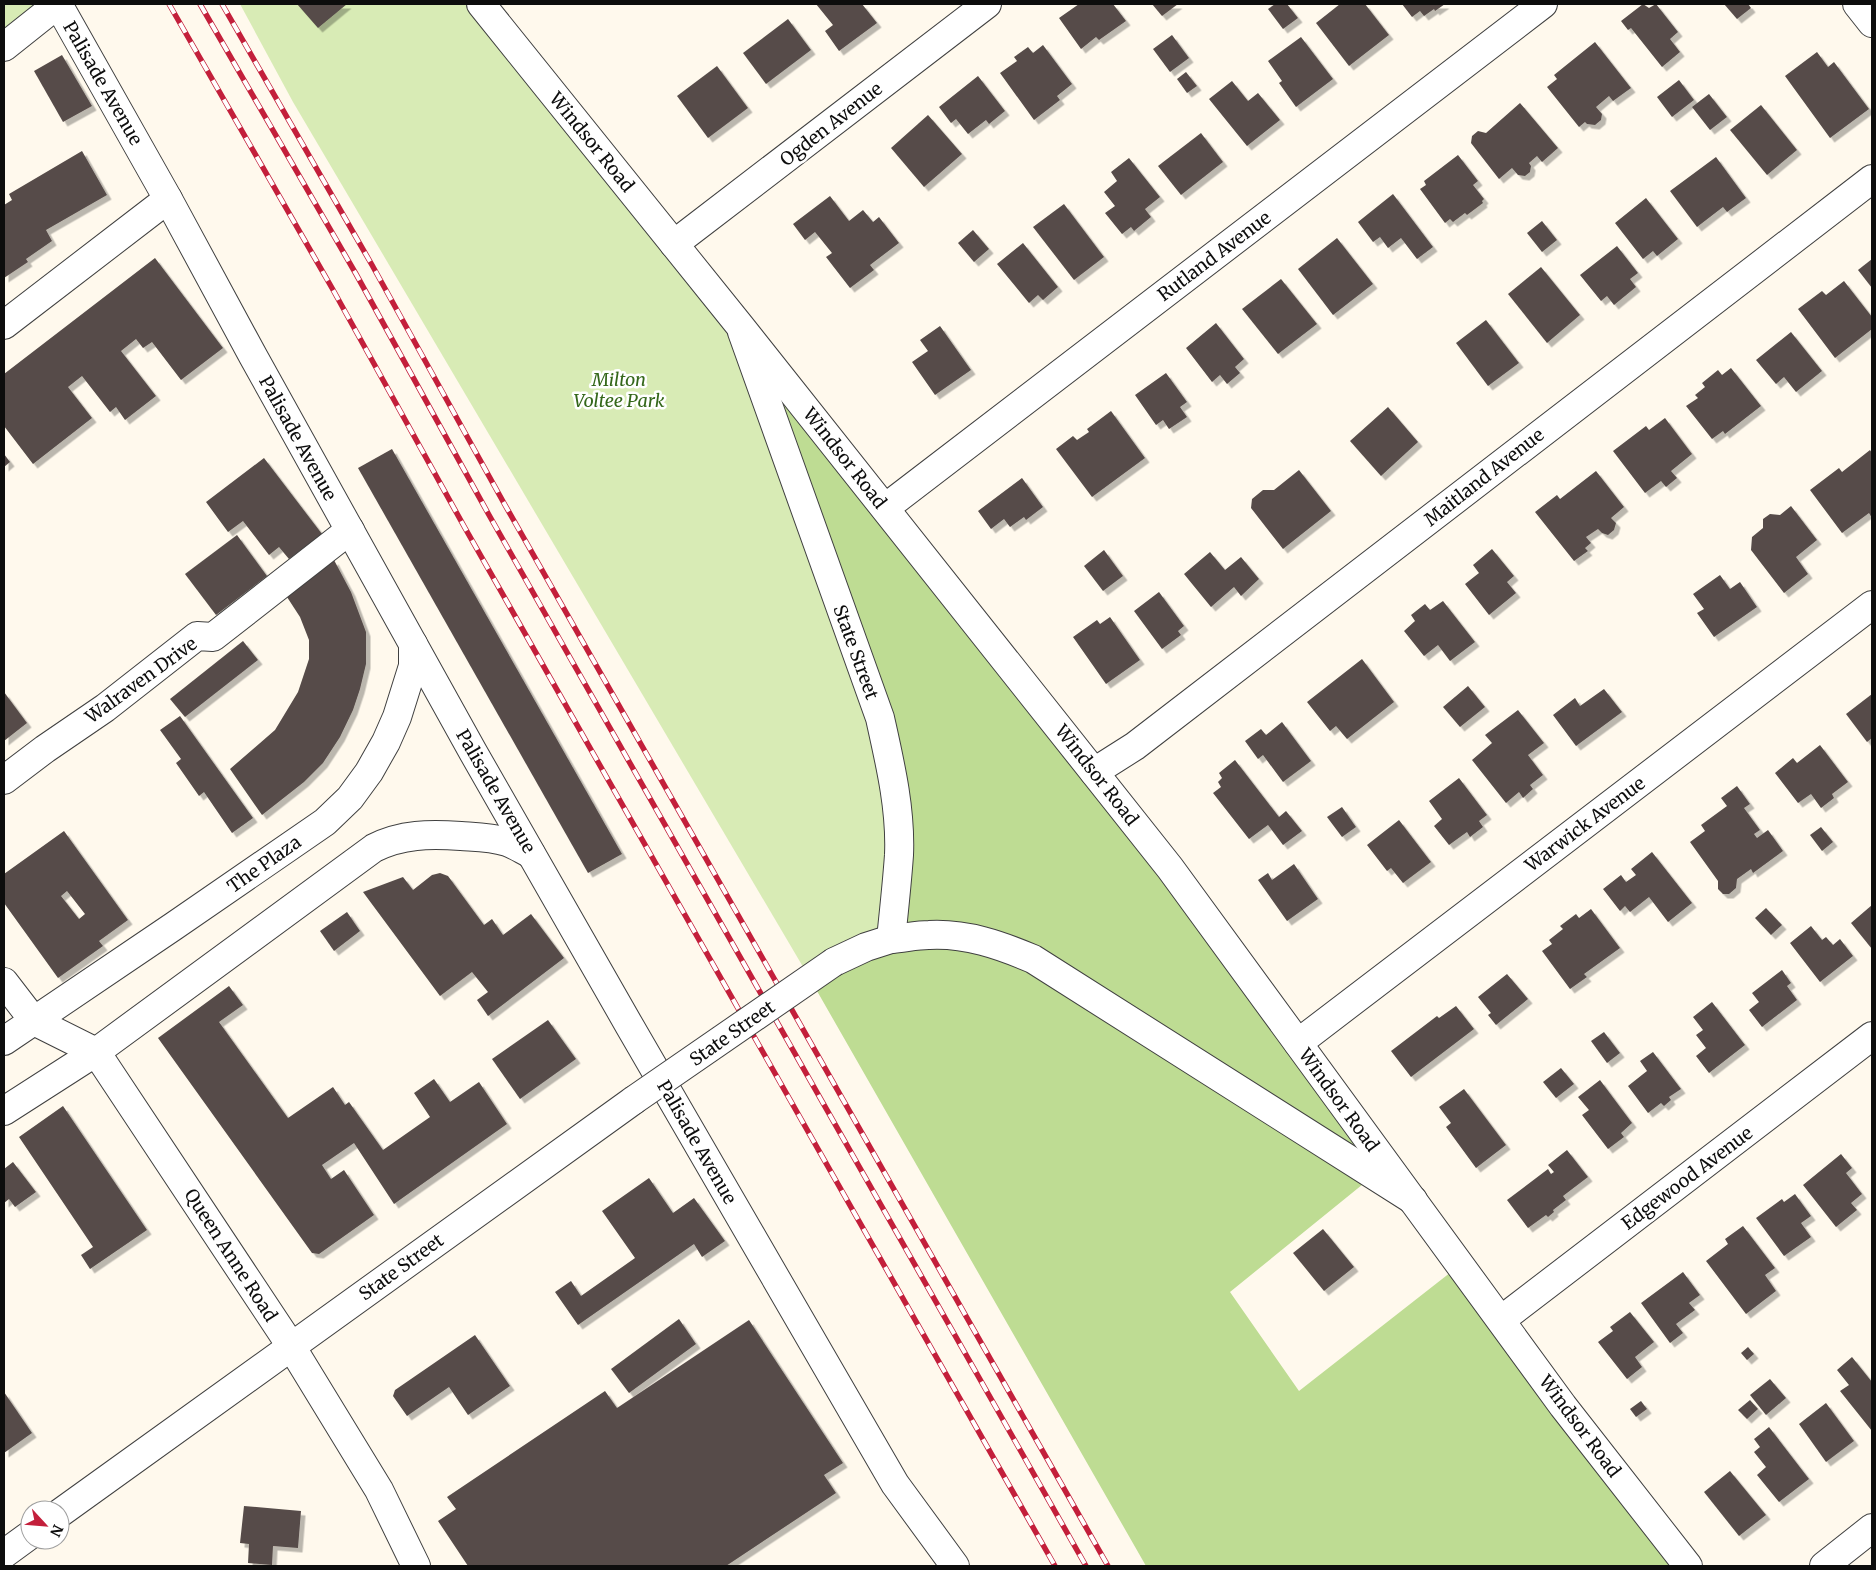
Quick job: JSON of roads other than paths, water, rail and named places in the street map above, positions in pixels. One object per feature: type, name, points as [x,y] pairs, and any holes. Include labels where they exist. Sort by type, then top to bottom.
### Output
[{"type":"street","points":[[4,47],[58,4]]},
{"type":"street","name":"Palisade Avenue","points":[[58,4],[531,854],[895,1484],[955,1566]]},
{"type":"street","name":"Windsor Road","points":[[481,4],[740,326],[1170,868],[1563,1406],[1688,1566]]},
{"type":"street","name":"Ogden Avenue","points":[[674,244],[987,4]]},
{"type":"street","name":"Rutland Avenue","points":[[885,508],[1543,4]]},
{"type":"street","points":[[1858,4],[1872,23]]},
{"type":"street","name":"Maitland Avenue","points":[[1094,772],[1135,746],[1872,179]]},
{"type":"street","points":[[4,325],[168,199]]},
{"type":"street","name":"State Street","points":[[70,1506],[634,1100],[834,962],[866,947],[891,939],[899,854],[898,822],[892,774],[880,718],[740,326]]},
{"type":"street","name":"Walraven Drive","points":[[4,780],[105,708],[197,636],[213,637],[350,530]]},
{"type":"street","name":"Warwick Avenue","points":[[1298,1043],[1872,605]]},
{"type":"street","name":"The Plaza","points":[[4,1040],[325,822],[350,798],[369,772],[397,718],[413,666],[413,644]]},
{"type":"street","points":[[4,1111],[96,1052],[350,865],[389,840],[430,834],[482,837],[507,842],[531,854]]},
{"type":"street","points":[[891,939],[929,935],[965,937],[1000,945],[1033,959],[1413,1201]]},
{"type":"street","name":"Queen Anne Road","points":[[4,982],[34,1021],[96,1052],[291,1346],[379,1490],[416,1566]]},
{"type":"street","name":"Edgewood Avenue","points":[[1501,1320],[1872,1036]]},
{"type":"street","points":[[1824,1566],[1872,1528]]},
{"type":"street","points":[[4,1554],[20,1542]]},
{"type":"railway","points":[[169,4],[332,288],[465,528],[1055,1566]]},
{"type":"railway","points":[[200,4],[356,274],[489,515],[1086,1566]]},
{"type":"railway","points":[[222,4],[372,265],[505,505],[1108,1566]]},
{"type":"park label","name":"Milton Voltee Park","points":[[619,389]]}]
